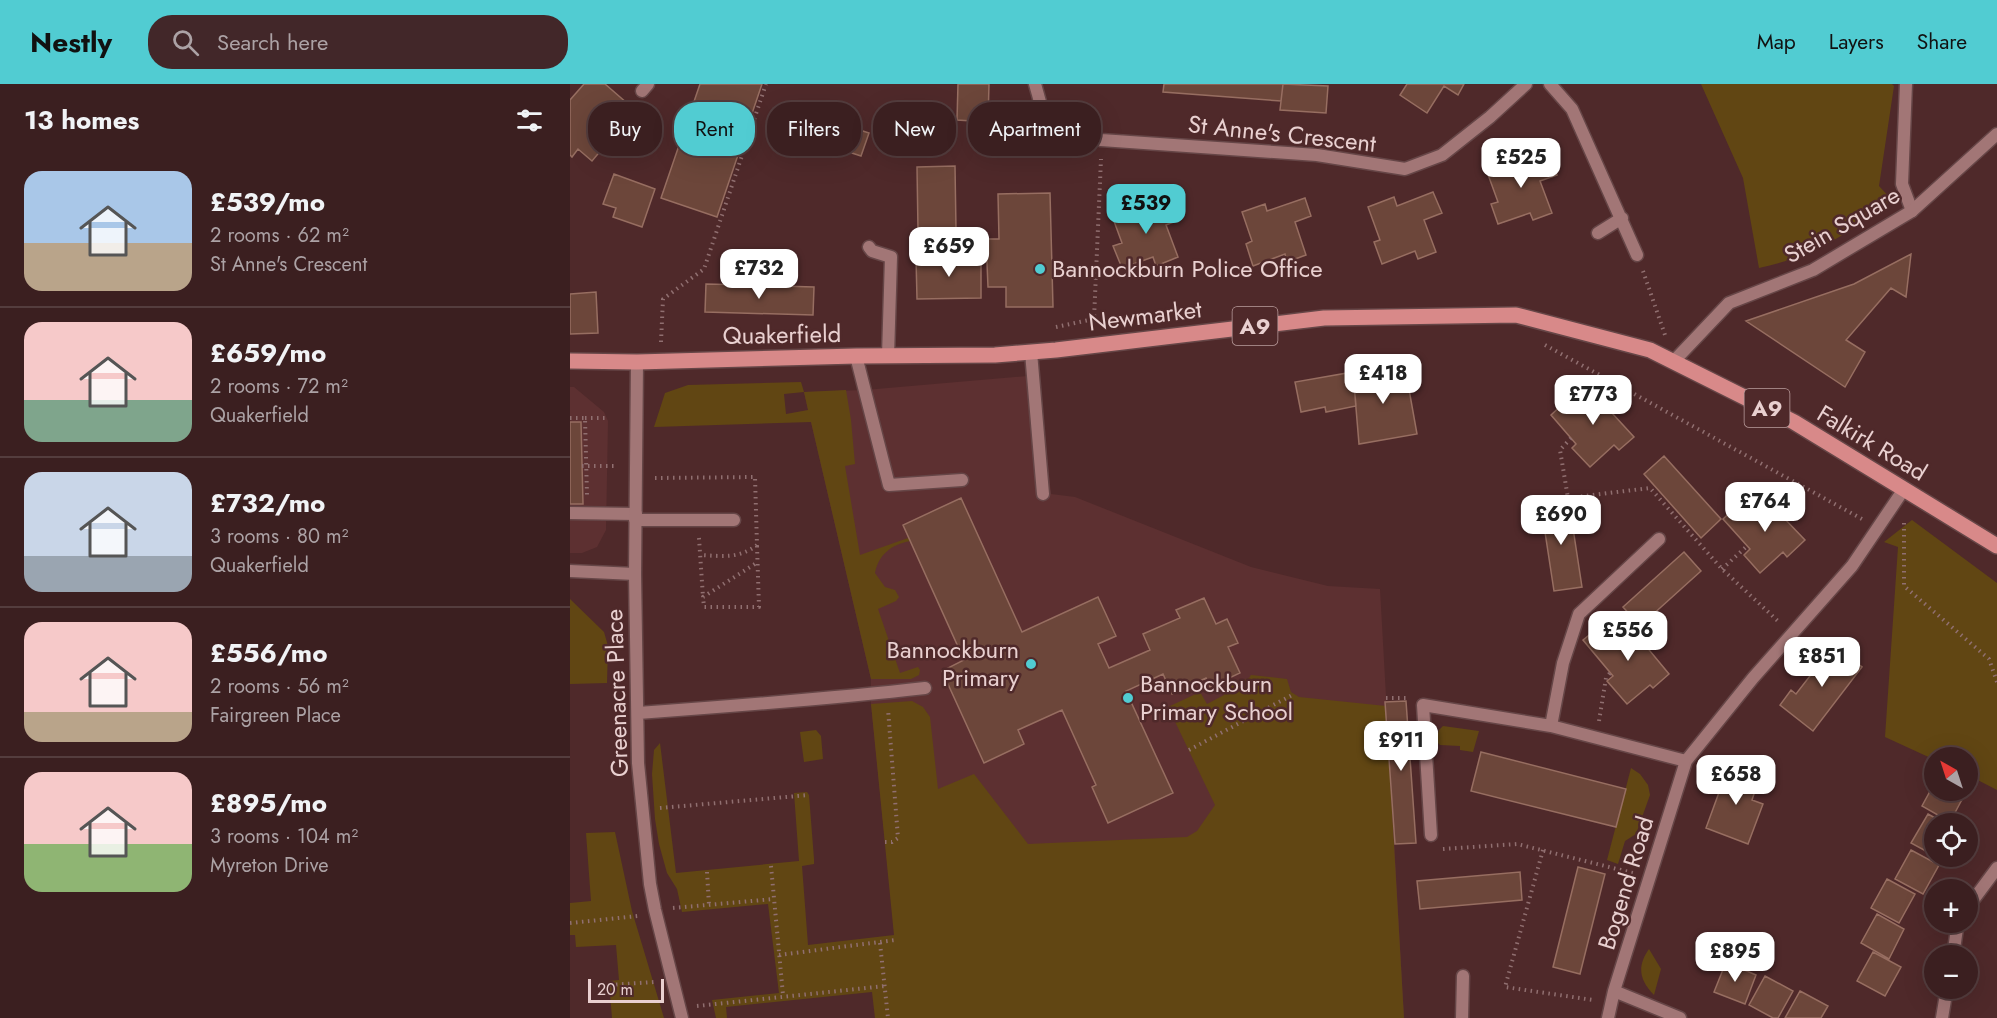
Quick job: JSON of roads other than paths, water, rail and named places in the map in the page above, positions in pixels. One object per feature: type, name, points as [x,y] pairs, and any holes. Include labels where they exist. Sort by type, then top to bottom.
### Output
[{"type":"main road","name":"Falkirk Road","points":[[1516,315],[1650,350],[1794,422],[1997,546]]},
{"type":"main road","name":"Newmarket","points":[[995,355],[1056,350],[1324,318],[1516,315]]},
{"type":"main road","name":"Quakerfield","points":[[570,361],[637,362],[995,355]]},
{"type":"street","name":"St Anne's Crescent","points":[[1035,84],[1042,109],[1060,128],[1101,140],[1317,155],[1405,169],[1442,155],[1490,117],[1526,84]]},
{"type":"street","points":[[1550,84],[1572,109],[1638,255]]},
{"type":"street","points":[[1906,84],[1902,184],[1912,211]]},
{"type":"street","name":"Stein Square","points":[[1674,362],[1729,303],[1814,270],[1912,211],[1997,134]]},
{"type":"street","points":[[1598,233],[1622,218]]},
{"type":"street","points":[[869,246],[872,251],[891,258],[888,356]]},
{"type":"street","points":[[1031,352],[1043,494]]},
{"type":"street","points":[[856,356],[889,485],[962,480]]},
{"type":"street","name":"Greenacre Place","points":[[637,362],[635,574],[638,763],[655,912],[680,1013]]},
{"type":"street","points":[[1431,835],[1423,705],[1551,726],[1686,761],[1753,678],[1852,566],[1904,489]]},
{"type":"street","points":[[570,513],[734,520]]},
{"type":"street","points":[[1551,726],[1563,663],[1579,614],[1659,539]]},
{"type":"street","points":[[570,571],[635,574]]},
{"type":"street","points":[[638,713],[925,688]]},
{"type":"street","name":"Bogend Road","points":[[1608,1018],[1686,761]]},
{"type":"street","points":[[1978,894],[1997,868]]},
{"type":"street","points":[[1462,1018],[1463,976]]},
{"type":"street","points":[[1613,997],[1680,1018]]},
{"type":"street","points":[[1942,1018],[1945,999]]},
{"type":"place","name":"Bannockburn Police Office","points":[[1040,269]]},
{"type":"place","name":"Bannockburn Primary","points":[[1031,664]]},
{"type":"place","name":"Bannockburn Primary School","points":[[1128,698]]}]
